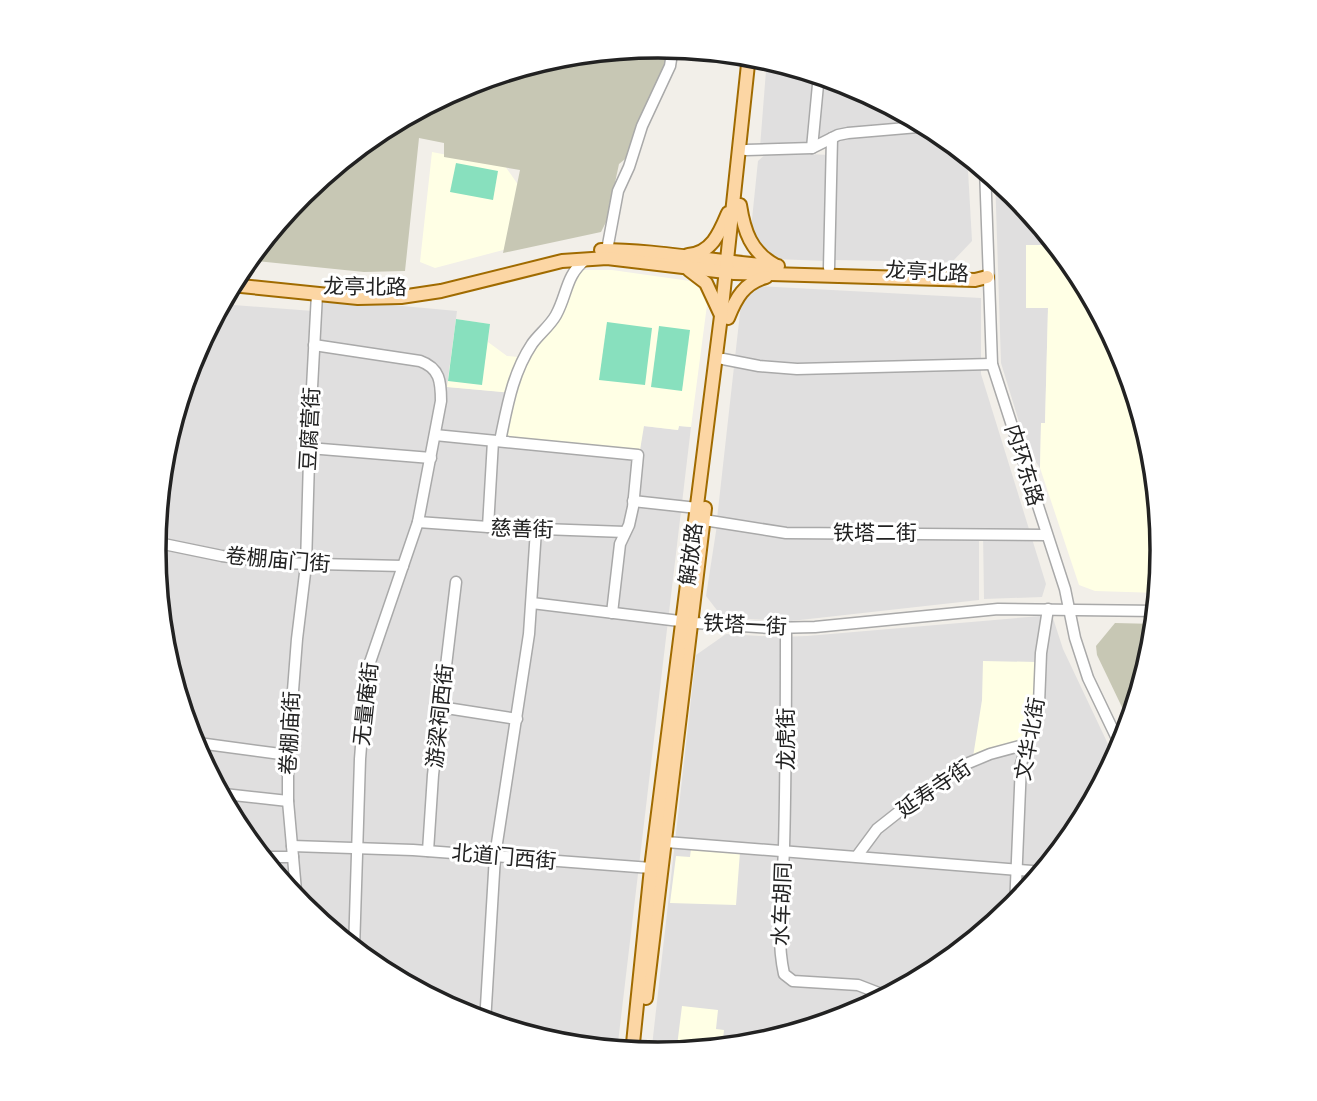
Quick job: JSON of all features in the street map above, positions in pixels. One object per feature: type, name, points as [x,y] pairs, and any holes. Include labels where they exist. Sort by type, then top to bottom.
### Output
[{"type":"main road","name":"解放路","points":[[640,1042],[666,842],[689,620],[697,508],[725,317],[749,66]]},
{"type":"main road","name":"解放路","points":[[737,204],[746,150],[754,67]]},
{"type":"main road","points":[[737,204],[750,242],[776,270],[745,287],[725,317],[706,282],[674,260],[694,254],[710,245],[722,229],[727,214],[737,204]]},
{"type":"main road","name":"龙亭北路","points":[[248,279],[358,290],[401,289],[492,274],[562,254],[607,250],[730,268],[975,280],[988,277]]},
{"type":"main road","name":"龙亭北路","points":[[243,286],[372,298],[441,292],[562,261],[588,258],[674,260]]},
{"type":"main road","name":"龙亭北路","points":[[776,270],[830,268],[975,273],[988,277]]},
{"type":"main road","name":"解放路","points":[[633,1042],[651,868],[704,520],[723,359],[725,317]]},
{"type":"street","points":[[607,250],[618,191],[671,58]]},
{"type":"street","points":[[812,148],[818,84]]},
{"type":"street","points":[[746,150],[812,148],[849,133],[911,128]]},
{"type":"street","points":[[830,268],[832,138]]},
{"type":"street","name":"内环东路","points":[[985,182],[992,364],[1065,589],[1067,606],[1087,678],[1115,735]]},
{"type":"street","points":[[488,527],[497,441],[513,383],[533,343],[554,318],[575,268],[588,258]]},
{"type":"street","name":"豆腐营街","points":[[306,565],[317,294]]},
{"type":"street","name":"无量庵街","points":[[314,345],[420,361],[430,364],[438,373],[441,383],[435,435],[418,522],[367,671],[360,759],[353,937]]},
{"type":"street","points":[[723,359],[759,366],[797,369],[992,364]]},
{"type":"street","points":[[435,435],[638,455],[633,501],[620,544],[612,612]]},
{"type":"street","points":[[309,448],[431,458]]},
{"type":"street","points":[[633,501],[697,508]]},
{"type":"street","name":"铁塔二街","points":[[704,520],[786,533],[1046,535]]},
{"type":"street","name":"慈善街","points":[[418,522],[536,530],[625,532]]},
{"type":"street","points":[[486,1012],[495,856],[532,603],[536,530]]},
{"type":"street","name":"卷棚庙门街","points":[[166,544],[241,559],[306,565],[403,566]]},
{"type":"street","name":"卷棚庙街","points":[[295,883],[288,801],[288,755],[306,565]]},
{"type":"street","name":"游梁祠西街","points":[[428,851],[440,707],[456,582]]},
{"type":"street","points":[[532,603],[689,620]]},
{"type":"street","name":"铁塔一街","points":[[689,620],[786,624],[999,604],[1067,606]]},
{"type":"street","points":[[1067,606],[1148,608]]},
{"type":"street","name":"铁塔一街","points":[[689,620],[730,626],[786,628],[998,609],[1048,609],[1067,606]]},
{"type":"street","name":"文华北街","points":[[1016,889],[1021,764],[1039,704],[1041,653],[1048,609]]},
{"type":"street","name":"龙虎街","points":[[784,850],[786,628]]},
{"type":"street","points":[[440,707],[517,719]]},
{"type":"street","points":[[205,744],[288,755]]},
{"type":"street","name":"延寿寺街","points":[[857,856],[877,829],[929,788],[966,764],[1027,744]]},
{"type":"street","points":[[231,795],[288,801]]},
{"type":"street","points":[[666,842],[1032,871]]},
{"type":"street","name":"北道门西街","points":[[292,846],[428,851],[651,868]]},
{"type":"street","name":"水车胡同","points":[[784,850],[780,941],[787,979],[858,985],[876,992]]},
{"type":"street","points":[[274,857],[293,857]]},
{"type":"shaded area","points":[[668,58],[630,155],[619,164],[607,220],[601,232],[503,253],[520,170],[444,157],[444,143],[419,138],[405,271],[364,272],[260,261],[288,226],[334,180],[385,141],[441,109],[500,84],[562,67],[626,59]]},
{"type":"shaded area","points":[[766,70],[847,95],[908,126],[841,132],[813,145],[760,147]]},
{"type":"shaded area","points":[[916,131],[968,168],[972,241],[952,262],[832,260],[835,142],[849,136]]},
{"type":"shaded area","points":[[432,152],[505,166],[521,189],[507,249],[435,268],[420,262]]},
{"type":"shaded area","points":[[768,152],[829,155],[826,261],[775,259],[761,251],[751,229],[758,161]]},
{"type":"shaded area","points":[[995,191],[1044,245],[1026,245],[1026,308],[1048,308],[1045,423],[1041,424],[1040,468],[1028,451],[1001,363]]},
{"type":"shaded area","points":[[1026,245],[1044,245],[1085,304],[1114,362],[1125,392],[1142,454],[1147,486],[1151,550],[1149,593],[1095,591],[1079,585],[1040,468],[1041,423],[1045,423],[1048,308],[1026,308]]},
{"type":"shaded area","points":[[576,270],[612,270],[690,281],[699,288],[707,305],[691,427],[679,426],[678,430],[644,426],[640,450],[506,436],[514,393],[447,387],[456,319],[490,324],[488,342],[507,356],[518,357],[517,363],[527,364],[532,349],[551,331],[559,317]]},
{"type":"shaded area","points":[[758,286],[981,298],[981,374],[1046,584],[1042,597],[984,599],[983,531],[786,531],[717,519],[742,295]]},
{"type":"shaded area","points":[[315,298],[457,311],[447,387],[515,393],[507,436],[640,449],[643,426],[678,430],[679,426],[691,427],[618,1041],[562,1034],[500,1017],[441,992],[385,960],[334,921],[288,875],[232,797],[203,739],[183,678],[170,615],[166,550],[175,454],[203,362],[232,305],[313,311]]},
{"type":"shaded area","points":[[717,525],[743,528],[782,538],[979,536],[979,600],[791,621],[723,618],[706,596]]},
{"type":"shaded area","points":[[1052,615],[1063,649],[1110,748],[1068,824],[1029,875],[983,921],[932,960],[876,992],[817,1017],[755,1034],[691,1042],[652,1043],[696,655],[726,634],[807,636]]},
{"type":"shaded area","points":[[1115,623],[1146,624],[1124,712],[1097,655],[1096,646]]},
{"type":"shaded area","points":[[983,661],[1036,662],[1034,707],[1022,742],[973,757],[982,700]]},
{"type":"shaded area","points":[[691,849],[740,852],[736,905],[670,903],[676,856],[690,857]]},
{"type":"shaded area","points":[[682,1006],[718,1010],[716,1029],[724,1030],[723,1039],[677,1042]]},
{"type":"green space","points":[[456,163],[498,171],[493,200],[450,192]]},
{"type":"green space","points":[[456,319],[490,324],[482,385],[448,381]]},
{"type":"green space","points":[[607,322],[652,328],[645,385],[599,380]]},
{"type":"green space","points":[[659,326],[690,330],[682,391],[651,387]]}]
